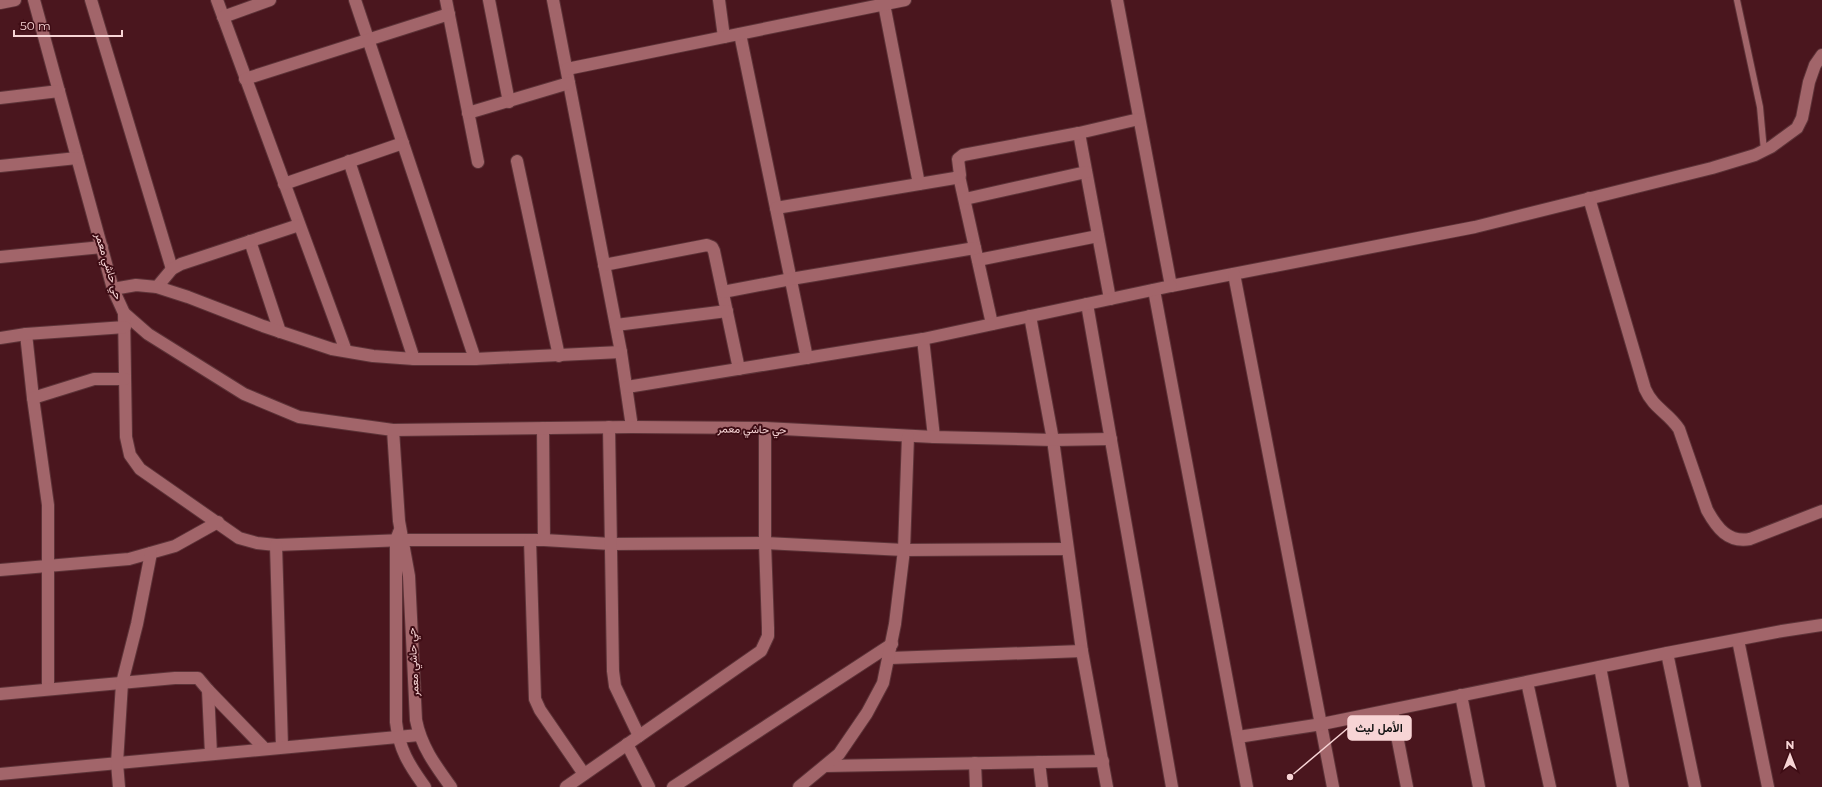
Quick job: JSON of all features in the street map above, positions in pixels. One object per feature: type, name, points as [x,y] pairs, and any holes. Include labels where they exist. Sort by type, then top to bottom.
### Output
[{"type":"street","points":[[0,3],[15,0]]},
{"type":"street","name":"حي حاشي معمر","points":[[34,0],[113,289],[124,313],[148,334],[244,394],[279,410],[299,417],[393,430],[609,427],[765,428],[934,437],[1053,440],[1111,439]]},
{"type":"street","points":[[91,0],[172,269]]},
{"type":"street","points":[[216,0],[346,352]]},
{"type":"street","points":[[223,17],[270,0]]},
{"type":"street","points":[[355,0],[475,359]]},
{"type":"street","points":[[446,0],[478,162]]},
{"type":"street","points":[[489,0],[509,102]]},
{"type":"street","points":[[554,0],[621,352],[632,427]]},
{"type":"street","points":[[719,0],[724,37]]},
{"type":"street","points":[[566,69],[902,0]]},
{"type":"street","points":[[1117,0],[1171,286]]},
{"type":"street","points":[[884,4],[919,184]]},
{"type":"street","points":[[246,79],[449,14]]},
{"type":"street","points":[[740,34],[807,358]]},
{"type":"street","points":[[627,387],[923,339],[1171,286],[1475,226],[1712,168],[1764,151],[1797,128],[1802,118],[1809,82],[1815,65],[1822,55]]},
{"type":"street","points":[[468,113],[569,83]]},
{"type":"street","points":[[0,98],[59,91]]},
{"type":"street","points":[[992,324],[960,176],[958,159],[963,155],[1079,133],[1139,119]]},
{"type":"street","points":[[1079,133],[1110,299]]},
{"type":"street","points":[[284,184],[403,143]]},
{"type":"street","points":[[0,166],[77,158]]},
{"type":"street","points":[[349,161],[414,359]]},
{"type":"street","points":[[517,161],[559,356]]},
{"type":"street","points":[[965,199],[1086,172]]},
{"type":"street","points":[[776,208],[960,176]]},
{"type":"street","points":[[1589,198],[1645,389],[1650,400],[1673,420],[1679,429],[1707,510],[1713,521],[1722,532],[1740,541],[1750,539],[1822,511]]},
{"type":"street","points":[[157,287],[172,269],[181,264],[299,225]]},
{"type":"street","points":[[723,292],[790,279],[1098,236]]},
{"type":"street","points":[[250,241],[280,332]]},
{"type":"street","points":[[604,264],[707,245],[712,247],[739,369]]},
{"type":"street","points":[[0,257],[102,247]]},
{"type":"street","points":[[1234,274],[1334,787]]},
{"type":"street","points":[[113,289],[136,285],[157,287],[188,296],[280,332],[332,349],[373,356],[414,359],[475,359],[621,352]]},
{"type":"street","points":[[1154,290],[1247,787]]},
{"type":"street","points":[[1087,304],[1172,787]]},
{"type":"street","points":[[616,325],[727,311]]},
{"type":"street","points":[[124,313],[126,438],[130,455],[140,469],[239,538],[257,543],[276,545],[400,536],[544,540],[611,544],[765,543],[904,550],[1067,549]]},
{"type":"street","points":[[1030,316],[1053,440],[1082,651],[1107,787]]},
{"type":"street","points":[[0,338],[26,334],[125,327]]},
{"type":"street","points":[[26,334],[33,398],[48,505],[48,689]]},
{"type":"street","points":[[923,339],[934,437]]},
{"type":"street","points":[[33,398],[94,379],[126,379]]},
{"type":"street","points":[[609,427],[612,671],[614,686],[639,736]]},
{"type":"street","points":[[543,428],[544,540]]},
{"type":"street","points":[[566,787],[761,651],[768,636],[765,543],[765,428]]},
{"type":"street","name":"حي حاشي معمر","points":[[393,430],[400,536],[396,722],[398,738],[411,768],[425,787]]},
{"type":"street","points":[[799,787],[840,754],[870,708],[884,683],[890,658],[904,550],[908,436]]},
{"type":"street","points":[[0,570],[129,559],[175,546],[218,522]]},
{"type":"street","name":"حي حاشي معمر","points":[[400,536],[409,576],[416,720],[419,735],[434,763],[451,787]]},
{"type":"street","points":[[530,540],[535,699],[540,710],[584,774]]},
{"type":"street","points":[[276,545],[282,747]]},
{"type":"street","points":[[119,787],[117,763],[122,683],[137,624],[151,553]]},
{"type":"street","points":[[1238,738],[1322,724],[1667,653],[1822,625]]},
{"type":"street","points":[[1738,640],[1768,787]]},
{"type":"street","points":[[673,787],[892,644]]},
{"type":"street","points":[[890,658],[1082,651]]},
{"type":"street","points":[[1667,653],[1695,787]]},
{"type":"street","points":[[1600,667],[1623,787]]},
{"type":"street","points":[[0,694],[198,678],[264,748]]},
{"type":"street","points":[[1527,682],[1550,787]]},
{"type":"street","points":[[208,690],[211,754]]},
{"type":"street","points":[[1461,695],[1479,787]]},
{"type":"street","points":[[1392,710],[1407,787]]},
{"type":"street","points":[[0,774],[264,748],[398,738],[419,735]]},
{"type":"street","points":[[627,744],[649,787]]},
{"type":"street","points":[[825,766],[1103,761]]},
{"type":"street","points":[[1039,762],[1042,787]]},
{"type":"street","points":[[975,763],[976,787]]},
{"type":"lane","points":[[1737,0],[1760,107],[1764,151]]},
{"type":"place","name":"الأمل ليث","points":[[1290,777]]}]
